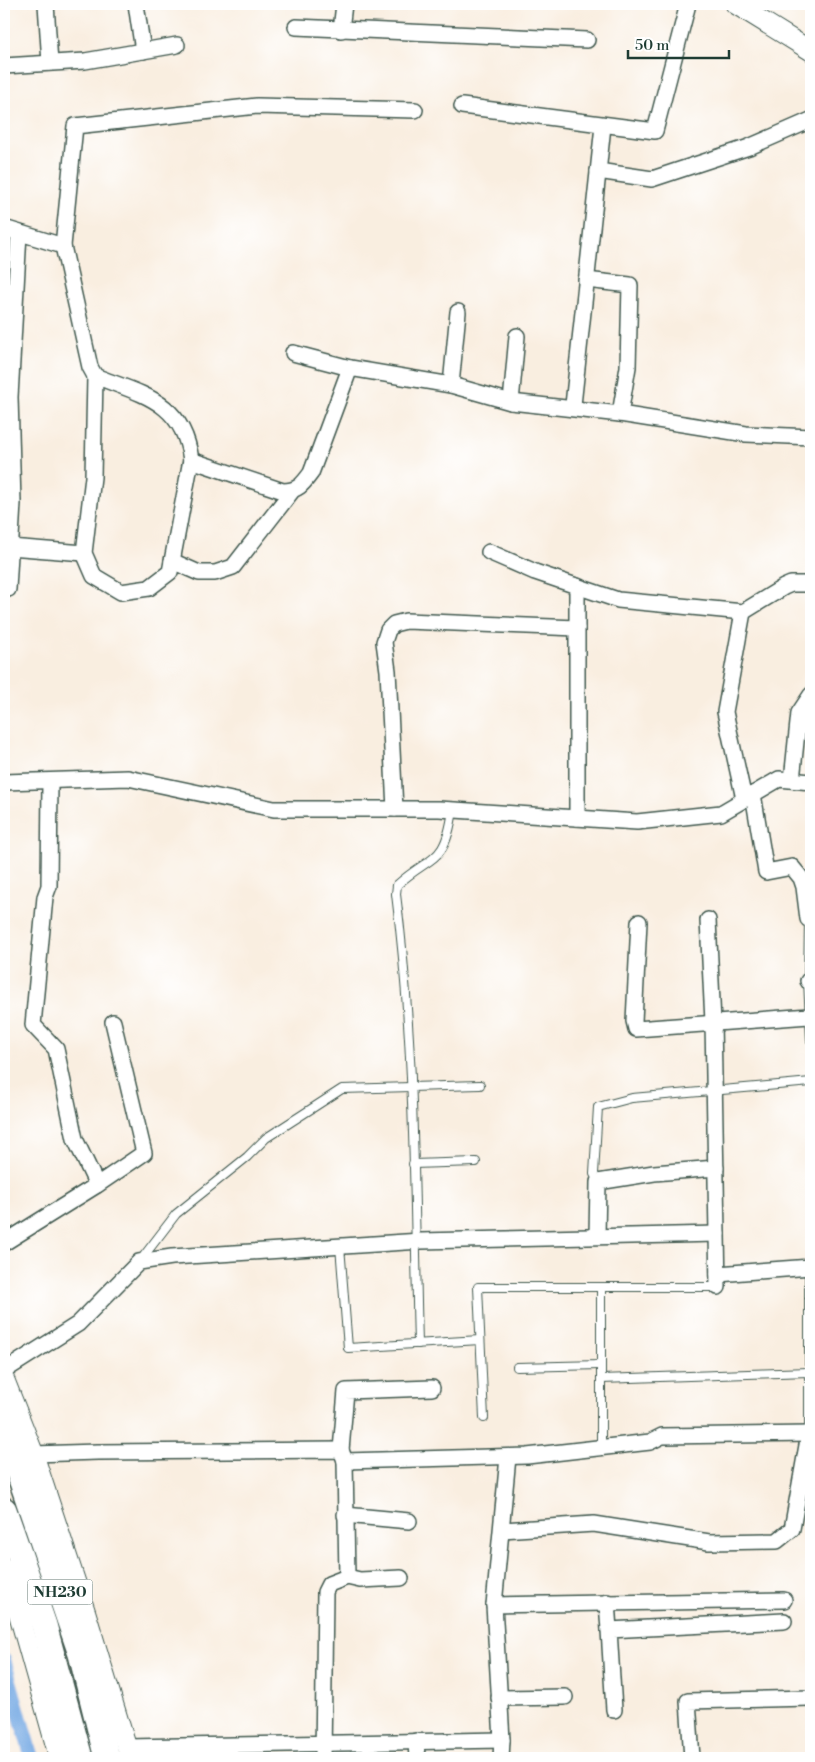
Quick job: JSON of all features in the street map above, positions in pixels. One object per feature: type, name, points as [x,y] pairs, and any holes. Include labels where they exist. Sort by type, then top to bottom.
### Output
[{"type":"highway","name":"NH230","points":[[4,1429],[81,1654],[121,1755]]},
{"type":"highway","name":"NH230","points":[[4,1510],[44,1625],[80,1758]]},
{"type":"street","points":[[46,4],[50,63]]},
{"type":"street","points":[[136,4],[143,51]]},
{"type":"street","points":[[340,30],[344,4]]},
{"type":"street","points":[[462,106],[602,126],[655,131],[688,4]]},
{"type":"street","points":[[736,4],[811,51]]},
{"type":"street","points":[[296,27],[587,40]]},
{"type":"street","points":[[4,66],[85,61],[177,45]]},
{"type":"street","points":[[95,376],[158,401],[171,413],[188,438],[191,460],[170,572],[149,588],[121,592],[94,576],[84,553],[92,477],[95,376],[90,367],[63,246],[75,126],[258,106],[415,110]]},
{"type":"street","points":[[598,171],[652,180],[749,147],[811,120]]},
{"type":"street","points":[[573,405],[602,126]]},
{"type":"street","points":[[4,228],[63,246]]},
{"type":"street","points":[[4,590],[8,589],[13,503],[10,397],[19,233]]},
{"type":"street","points":[[586,280],[630,285],[628,367],[620,414]]},
{"type":"street","points":[[452,385],[458,312]]},
{"type":"street","points":[[511,402],[518,336]]},
{"type":"street","points":[[293,353],[350,368],[452,385],[511,402],[620,414],[746,434],[811,437]]},
{"type":"street","points":[[172,561],[199,573],[215,573],[233,567],[292,491],[300,486],[311,473],[350,368]]},
{"type":"street","points":[[191,460],[283,491],[292,491]]},
{"type":"street","points":[[10,547],[84,553]]},
{"type":"street","points":[[489,552],[618,600],[743,612],[791,584],[811,584]]},
{"type":"street","points":[[577,586],[577,818]]},
{"type":"street","points":[[743,612],[725,712],[749,796],[766,872],[792,867],[801,878],[810,919]]},
{"type":"street","points":[[395,809],[388,671],[384,642],[388,630],[394,624],[406,621],[577,628]]},
{"type":"street","points":[[792,780],[799,714],[811,695]]},
{"type":"street","points":[[4,782],[128,778],[274,809],[453,810],[637,822],[721,813],[779,779],[811,782]]},
{"type":"street","points":[[50,781],[49,886],[46,897],[33,1025],[56,1049],[75,1139],[97,1185]]},
{"type":"street","points":[[708,920],[713,1022],[718,1280],[810,1267]]},
{"type":"street","points":[[639,922],[634,1020],[636,1028],[809,1016]]},
{"type":"street","points":[[4,1243],[97,1185],[144,1152],[113,1022]]},
{"type":"street","points":[[597,1236],[598,1182],[654,1173],[716,1168]]},
{"type":"street","points":[[4,1371],[78,1324],[139,1262],[172,1257],[415,1241],[717,1234]]},
{"type":"street","points":[[4,1378],[33,1454],[121,1755],[323,1742],[502,1740]]},
{"type":"street","points":[[347,1577],[343,1456],[346,1391],[432,1388]]},
{"type":"street","points":[[33,1454],[98,1452],[508,1457],[650,1442],[662,1436],[810,1434],[792,1530],[777,1540],[708,1542],[594,1524],[502,1530]]},
{"type":"street","points":[[501,1758],[502,1740],[494,1605],[508,1457]]},
{"type":"street","points":[[345,1515],[409,1521]]},
{"type":"street","points":[[4,1569],[59,1758]]},
{"type":"street","points":[[323,1758],[325,1592],[329,1584],[347,1577],[360,1580],[401,1578]]},
{"type":"street","points":[[494,1605],[784,1600]]},
{"type":"street","points":[[607,1602],[614,1710]]},
{"type":"street","points":[[609,1630],[784,1621]]},
{"type":"street","points":[[500,1698],[565,1697]]},
{"type":"street","points":[[692,1758],[688,1701],[811,1698]]},
{"type":"street","points":[[416,1741],[417,1758]]},
{"type":"lane","points":[[418,1344],[413,1164],[404,958],[396,894],[397,885],[444,850],[450,834],[453,810]]},
{"type":"lane","points":[[810,919],[809,1016],[811,1041]]},
{"type":"lane","points":[[598,1182],[594,1174],[598,1107],[632,1098],[811,1082]]},
{"type":"lane","points":[[139,1262],[176,1214],[247,1157],[266,1138],[342,1089],[480,1085]]},
{"type":"lane","points":[[413,1164],[476,1162]]},
{"type":"lane","points":[[810,1434],[811,1240]]},
{"type":"lane","points":[[340,1246],[348,1348],[480,1340]]},
{"type":"lane","points":[[484,1418],[478,1287],[601,1287],[718,1280]]},
{"type":"lane","points":[[601,1287],[601,1448]]},
{"type":"lane","points":[[517,1367],[601,1365]]},
{"type":"lane","points":[[601,1379],[809,1372]]},
{"type":"waterway","points":[[4,1660],[32,1758]]}]
